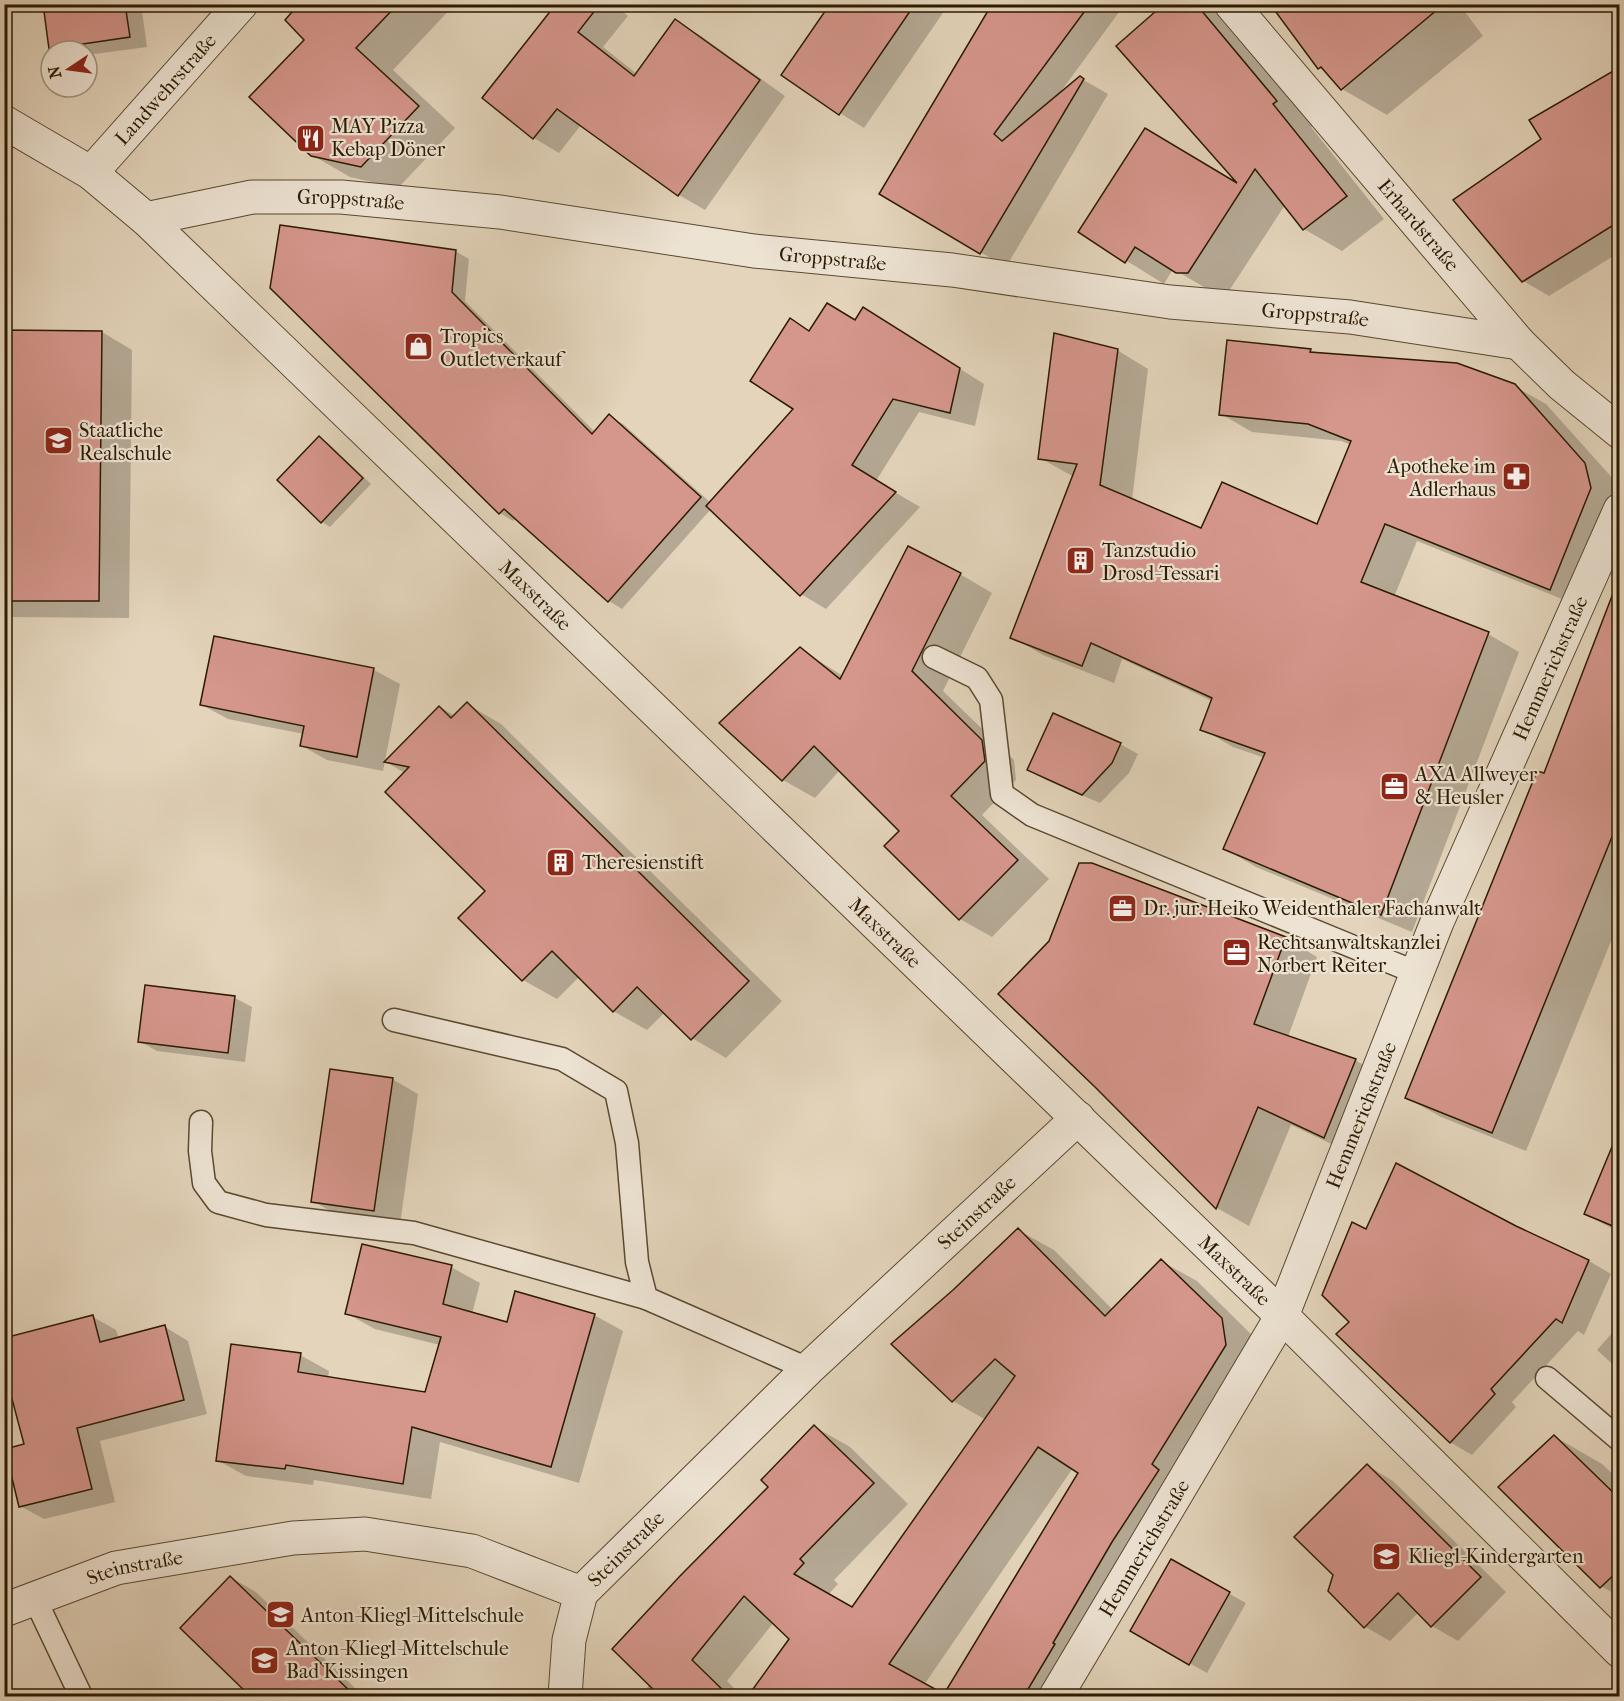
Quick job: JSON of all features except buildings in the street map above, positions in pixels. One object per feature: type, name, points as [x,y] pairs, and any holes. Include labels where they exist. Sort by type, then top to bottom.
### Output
[{"type":"street","name":"Landwehrstraße","points":[[91,173],[242,4]]},
{"type":"street","name":"Erhardstraße","points":[[1231,4],[1519,343],[1562,385],[1620,432]]},
{"type":"street","name":"Maxstraße","points":[[4,122],[91,173],[146,219],[1282,1316],[1620,1651]]},
{"type":"street","name":"Groppstraße","points":[[146,219],[252,197],[341,197],[387,201],[500,212],[754,251],[952,270],[1170,302],[1350,317],[1519,343]]},
{"type":"street","name":"Hemmerichstraße","points":[[1056,1696],[1282,1316],[1437,922],[1620,510]]},
{"type":"street","name":"Steinstraße","points":[[4,1610],[116,1568],[293,1538],[365,1534],[472,1551],[580,1593],[808,1369],[1078,1118]]},
{"type":"street","points":[[566,1696],[569,1640],[580,1593]]},
{"type":"lane","points":[[934,657],[977,678],[991,700],[1002,794],[1032,814],[1417,972]]},
{"type":"lane","points":[[394,1020],[562,1059],[616,1091],[627,1143],[637,1262],[646,1298]]},
{"type":"lane","points":[[201,1122],[200,1151],[204,1183],[218,1202],[266,1215],[414,1233],[646,1298],[808,1369]]},
{"type":"lane","points":[[1547,1378],[1620,1440]]},
{"type":"lane","points":[[35,1599],[81,1696]]},
{"type":"place","name":"MAY Pizza Kebap Döner","points":[[310,138]]},
{"type":"place","name":"Tropics Outletverkauf","points":[[419,347]]},
{"type":"place","name":"Staatliche Realschule","points":[[58,441]]},
{"type":"place","name":"Apotheke im Adlerhaus","points":[[1517,477]]},
{"type":"place","name":"Tanzstudio Drosd-Tessari","points":[[1081,561]]},
{"type":"place","name":"AXA Allweyer & Heusler","points":[[1394,786]]},
{"type":"place","name":"Theresienstift","points":[[561,862]]},
{"type":"place","name":"Dr. jur. Heiko Weidenthaler Fachanwalt","points":[[1122,908]]},
{"type":"place","name":"Rechtsanwaltskanzlei Norbert Reiter","points":[[1236,953]]},
{"type":"place","name":"Kliegl-Kindergarten","points":[[1387,1556]]},
{"type":"place","name":"Anton-Kliegl-Mittelschule","points":[[280,1615]]},
{"type":"place","name":"Anton-Kliegl-Mittelschule Bad Kissingen","points":[[265,1660]]}]
